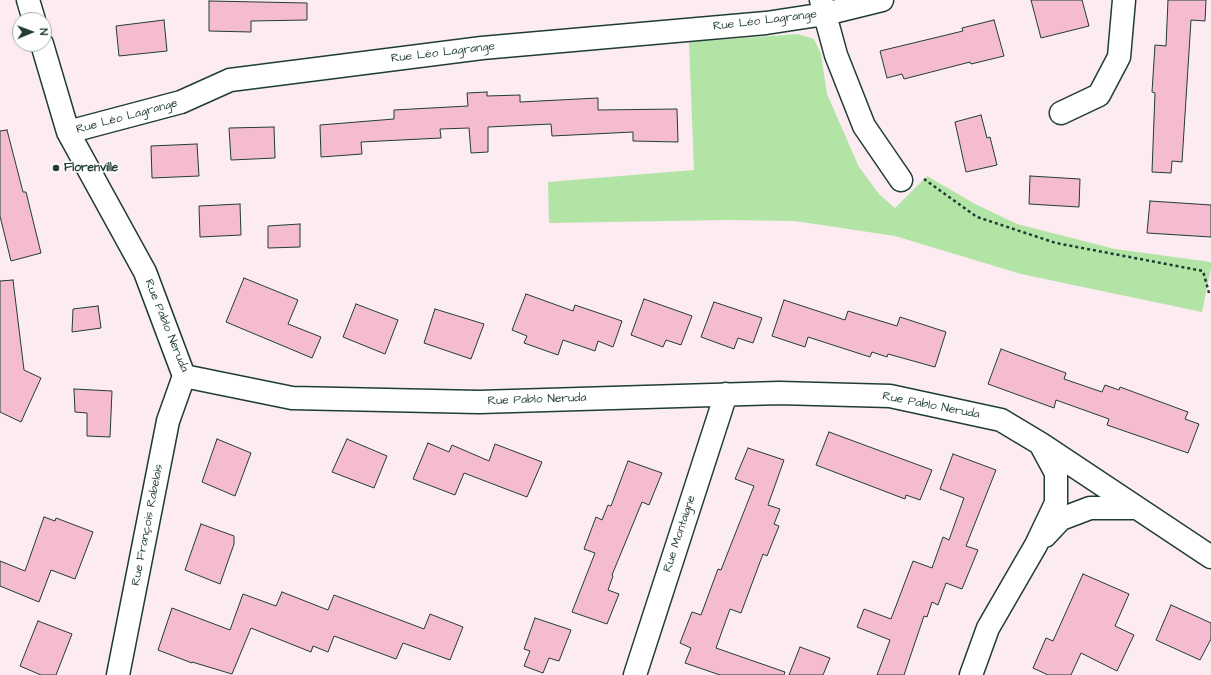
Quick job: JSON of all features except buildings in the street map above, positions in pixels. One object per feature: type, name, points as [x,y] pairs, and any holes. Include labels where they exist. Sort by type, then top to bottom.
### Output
[{"type":"street","points":[[28,0],[32,12]]},
{"type":"street","name":"Rue Léo Lagrange","points":[[68,132],[181,102],[230,80],[482,48],[766,23],[823,7],[882,0]]},
{"type":"street","points":[[1061,113],[1100,95],[1119,57],[1124,0]]},
{"type":"street","points":[[823,7],[836,55],[864,126],[902,180]]},
{"type":"street","name":"Rue Pablo Neruda","points":[[44,52],[68,132],[145,272],[184,376],[292,398],[479,402],[779,393],[890,396],[1001,420],[1041,444],[1211,557]]},
{"type":"street","name":"Rue François Rabelais","points":[[118,675],[168,421],[184,376]]},
{"type":"street","name":"Rue Montaigne","points":[[635,675],[726,394]]},
{"type":"street","points":[[971,675],[988,628],[1036,545],[1056,503],[1056,473],[1041,444]]},
{"type":"street","points":[[1036,545],[1061,519],[1090,508],[1136,508]]},
{"type":"path","points":[[902,180],[917,174],[977,217],[1056,243],[1203,271],[1209,293]]},
{"type":"green space","points":[[798,34],[814,39],[821,54],[827,94],[859,167],[879,194],[895,208],[927,176],[975,204],[1017,224],[1115,249],[1211,262],[1202,312],[1021,274],[895,236],[795,221],[726,220],[549,223],[548,182],[694,170],[689,42]]},
{"type":"place","name":"Florenville","points":[[56,168]]}]
